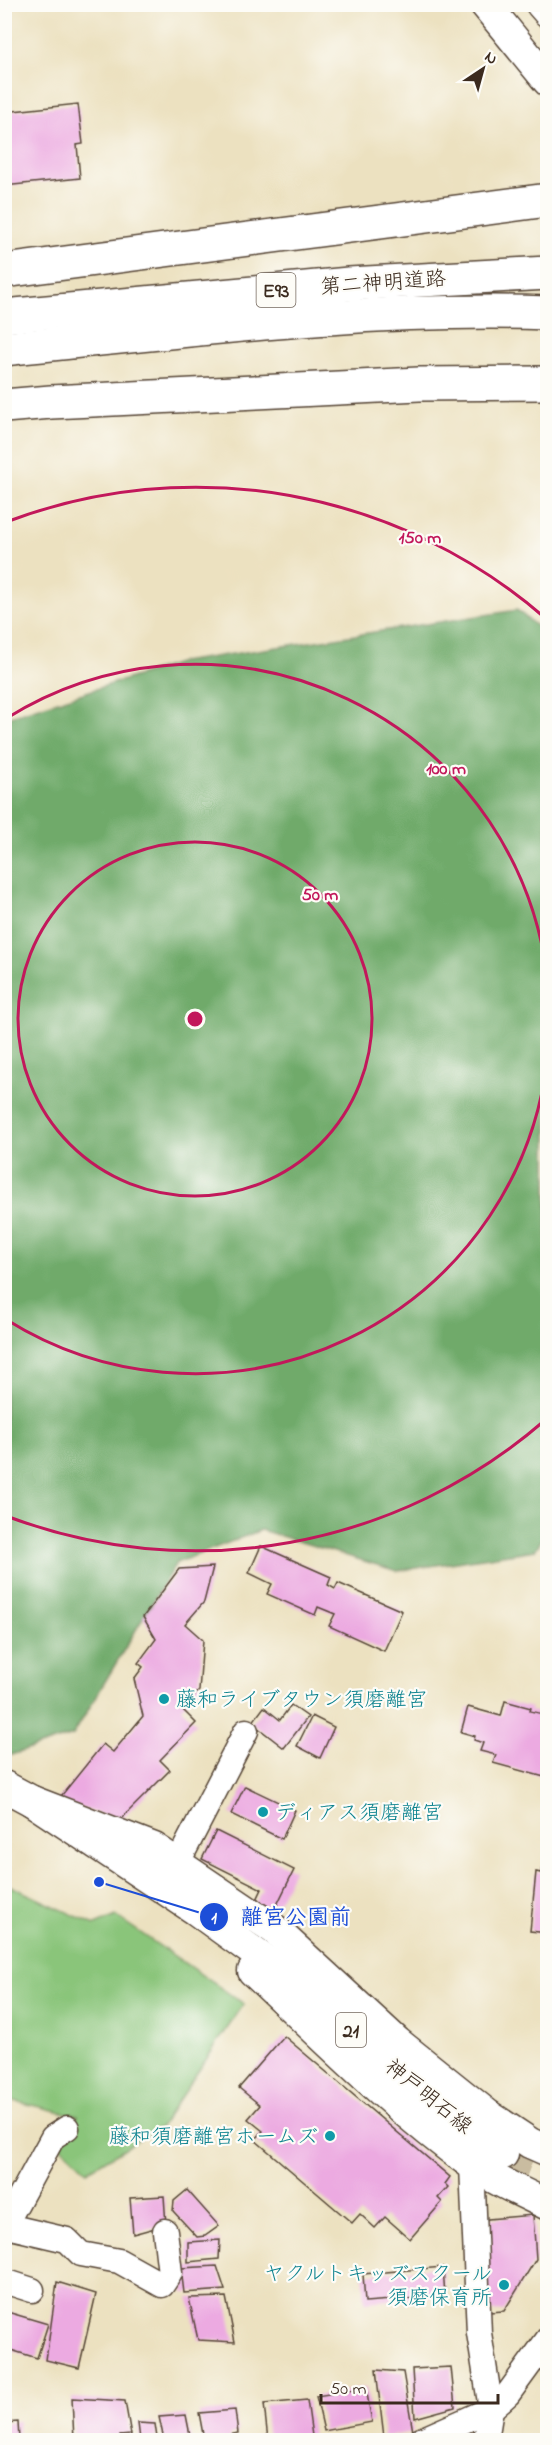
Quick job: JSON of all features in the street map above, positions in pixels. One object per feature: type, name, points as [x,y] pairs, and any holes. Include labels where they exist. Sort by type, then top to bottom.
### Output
[{"type":"highway","points":[[4,270],[548,200]]},
{"type":"highway","name":"第二神明道路","points":[[4,316],[349,284],[548,273]]},
{"type":"highway","name":"第二神明道路","points":[[4,349],[266,323],[396,313],[484,311],[548,313]]},
{"type":"highway","points":[[4,406],[407,385],[548,384]]},
{"type":"main road","points":[[485,4],[548,81]]},
{"type":"main road","points":[[541,4],[548,12]]},
{"type":"main road","name":"神戸明石線","points":[[4,1786],[32,1801],[196,1910],[302,1988],[412,2085],[503,2154]]},
{"type":"main road","points":[[32,1801],[153,1848],[274,1929],[397,2042],[488,2115],[530,2143],[548,2151]]},
{"type":"main road","points":[[196,1910],[222,1943],[387,2097],[472,2165],[548,2205]]},
{"type":"street","points":[[177,1864],[246,1731]]},
{"type":"street","points":[[68,2128],[53,2137],[6,2227],[67,2240],[81,2254],[119,2261],[162,2285],[170,2273],[165,2231]]},
{"type":"street","points":[[472,2165],[478,2333],[491,2409],[486,2440]]},
{"type":"street","points":[[4,2281],[32,2290]]},
{"type":"street","points":[[421,2440],[491,2409],[508,2394],[548,2339]]},
{"type":"green space","points":[[517,610],[547,635],[547,1532],[535,1550],[397,1571],[261,1530],[176,1563],[73,1735],[5,1757],[4,718],[181,662]]},
{"type":"green space","points":[[4,1883],[95,1925],[116,1916],[244,2004],[160,2127],[87,2171],[61,2146],[78,2116],[10,2100],[4,2040]]},
{"type":"building","points":[[78,104],[83,144],[77,145],[80,178],[4,186],[4,112]]},
{"type":"building","points":[[261,1546],[331,1577],[328,1585],[335,1589],[338,1583],[402,1611],[384,1651],[329,1626],[335,1614],[318,1607],[315,1615],[267,1594],[272,1584],[249,1573]]},
{"type":"building","name":"藤和ライブタウン須磨離宮","points":[[213,1567],[204,1602],[185,1624],[203,1640],[199,1691],[181,1708],[196,1723],[160,1760],[170,1770],[120,1820],[57,1801],[103,1744],[113,1752],[143,1716],[134,1679],[143,1667],[138,1663],[156,1639],[143,1617],[179,1569]]},
{"type":"building","points":[[505,1701],[548,1715],[548,1778],[493,1763],[496,1755],[480,1751],[483,1743],[474,1740],[475,1736],[461,1732],[468,1707],[501,1716]]},
{"type":"building","points":[[291,1705],[308,1717],[284,1748],[252,1723],[264,1707],[280,1720]]},
{"type":"building","points":[[312,1716],[334,1727],[320,1758],[297,1746]]},
{"type":"building","name":"ディアス須磨離宮","points":[[245,1786],[295,1810],[282,1839],[231,1814]]},
{"type":"building","points":[[216,1831],[294,1870],[272,1915],[254,1906],[262,1889],[202,1859]]},
{"type":"building","points":[[542,1866],[548,1866],[548,1933],[530,1931],[536,1872],[541,1873]]},
{"type":"building","name":"藤和須磨離宮ホームズ","points":[[284,2036],[450,2177],[445,2184],[448,2187],[438,2198],[442,2202],[410,2239],[385,2217],[375,2228],[360,2214],[352,2223],[255,2140],[263,2131],[248,2119],[260,2105],[239,2088]]},
{"type":"building","points":[[187,2190],[219,2226],[205,2236],[197,2237],[173,2211],[174,2201]]},
{"type":"building","points":[[164,2196],[166,2225],[133,2234],[130,2198]]},
{"type":"building","name":"ヤクルトキッズスクール 須磨保育所","points":[[533,2215],[536,2259],[504,2311],[489,2312],[482,2225],[488,2219]]},
{"type":"building","points":[[220,2240],[219,2259],[188,2262],[188,2242]]},
{"type":"building","points":[[217,2266],[225,2290],[184,2293],[181,2268]]},
{"type":"building","points":[[443,2267],[445,2296],[365,2302],[363,2274]]},
{"type":"building","points":[[57,2282],[96,2294],[79,2368],[46,2360]]},
{"type":"building","points":[[226,2297],[235,2342],[198,2340],[189,2298]]},
{"type":"building","points":[[4,2311],[48,2324],[37,2358],[4,2348]]},
{"type":"building","points":[[451,2367],[455,2407],[415,2418],[412,2369]]},
{"type":"building","points":[[376,2370],[403,2372],[413,2432],[384,2437]]},
{"type":"building","points":[[366,2388],[372,2422],[324,2431],[316,2396]]},
{"type":"building","points":[[72,2398],[125,2401],[131,2435],[120,2436],[120,2440],[74,2440]]},
{"type":"building","points":[[307,2400],[312,2436],[268,2440],[264,2404]]},
{"type":"building","points":[[235,2410],[238,2433],[229,2435],[230,2440],[204,2440],[199,2413]]},
{"type":"building","points":[[186,2415],[191,2440],[164,2440],[159,2417]]},
{"type":"building","points":[[18,2422],[19,2440],[4,2440],[4,2423]]},
{"type":"building","points":[[138,2423],[155,2424],[157,2438],[140,2440]]},
{"type":"tunnel","points":[[503,2154],[548,2171]]},
{"type":"place","name":"藤和ライブタウン須磨離宮","points":[[164,1699]]},
{"type":"place","name":"ディアス須磨離宮","points":[[263,1812]]},
{"type":"place","name":"離宮公園前","points":[[99,1882]]},
{"type":"place","name":"藤和須磨離宮ホームズ","points":[[330,2136]]},
{"type":"place","name":"ヤクルトキッズスクール 須磨保育所","points":[[504,2285]]}]
